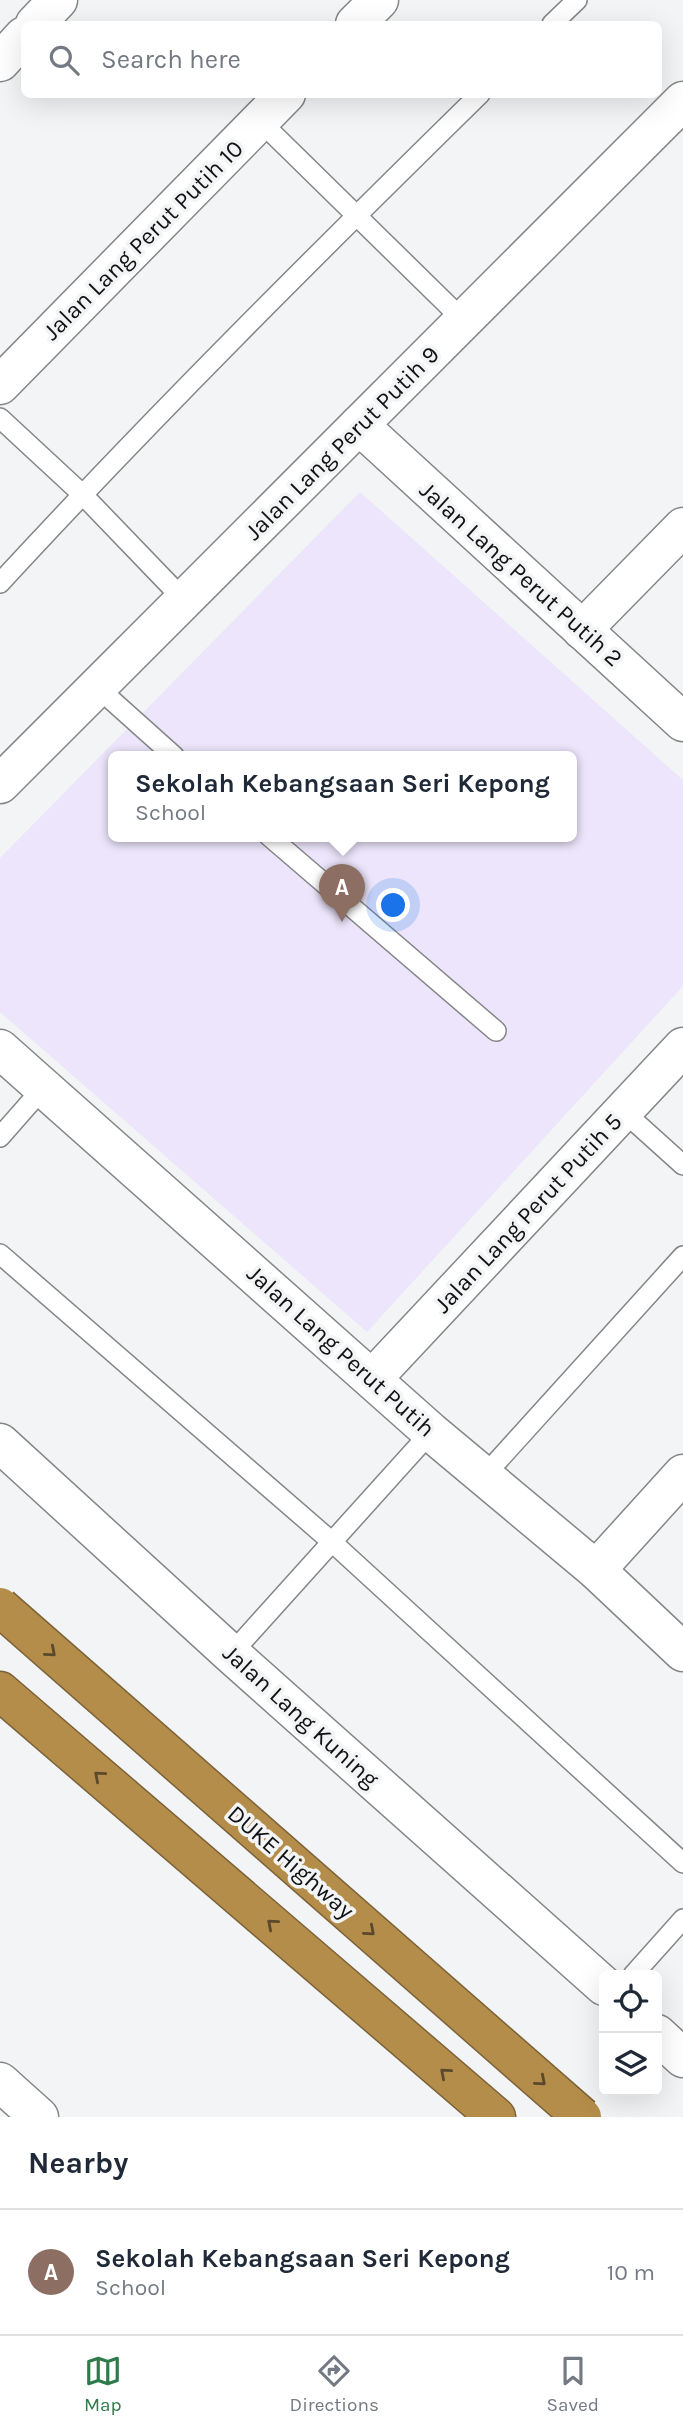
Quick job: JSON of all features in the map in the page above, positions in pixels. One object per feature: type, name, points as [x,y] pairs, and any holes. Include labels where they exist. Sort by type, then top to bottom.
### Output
[{"type":"highway","name":"DUKE Highway","points":[[0,1607],[582,2117]]},
{"type":"highway","points":[[0,1691],[496,2117]]},
{"type":"street","points":[[38,21],[58,0]]},
{"type":"street","points":[[358,21],[379,0]]},
{"type":"street","points":[[0,62],[21,39]]},
{"type":"street","name":"Jalan Lang Perut Putih 9","points":[[0,784],[683,101]]},
{"type":"street","name":"Jalan Lang Perut Putih 10","points":[[0,385],[273,108]]},
{"type":"street","name":"Jalan Lang Perut Putih 2","points":[[359,425],[683,722]]},
{"type":"street","points":[[582,629],[683,528]]},
{"type":"street","name":"Jalan Lang Perut Putih 5","points":[[372,1379],[683,1047]]},
{"type":"street","name":"Jalan Lang Perut Putih","points":[[0,1049],[431,1433],[596,1570],[683,1652]]},
{"type":"street","name":"Jalan Lang Kuning","points":[[0,1443],[231,1654],[599,1982]]},
{"type":"street","points":[[596,1570],[683,1474]]},
{"type":"street","points":[[662,2039],[683,2058]]},
{"type":"street","points":[[0,2082],[39,2117]]},
{"type":"lane","points":[[555,21],[576,0]]},
{"type":"lane","points":[[0,583],[82,494],[476,98]]},
{"type":"lane","points":[[273,108],[357,215],[464,321]]},
{"type":"lane","points":[[0,418],[82,494],[184,600]]},
{"type":"lane","points":[[97,687],[168,751]]},
{"type":"lane","points":[[276,842],[496,1031]]},
{"type":"lane","points":[[0,1137],[43,1088]]},
{"type":"lane","points":[[623,1111],[683,1165]]},
{"type":"lane","points":[[0,1254],[332,1542],[683,1863]]},
{"type":"lane","points":[[484,1476],[683,1256]]},
{"type":"lane","points":[[231,1654],[431,1433]]},
{"type":"lane","points":[[638,1970],[683,1919]]},
{"type":"shaded area","points":[[360,492],[683,780],[683,986],[367,1332],[0,1012],[0,858]]},
{"type":"place","name":"Sekolah Kebangsaan Seri Kepong","points":[[342,922]]}]
